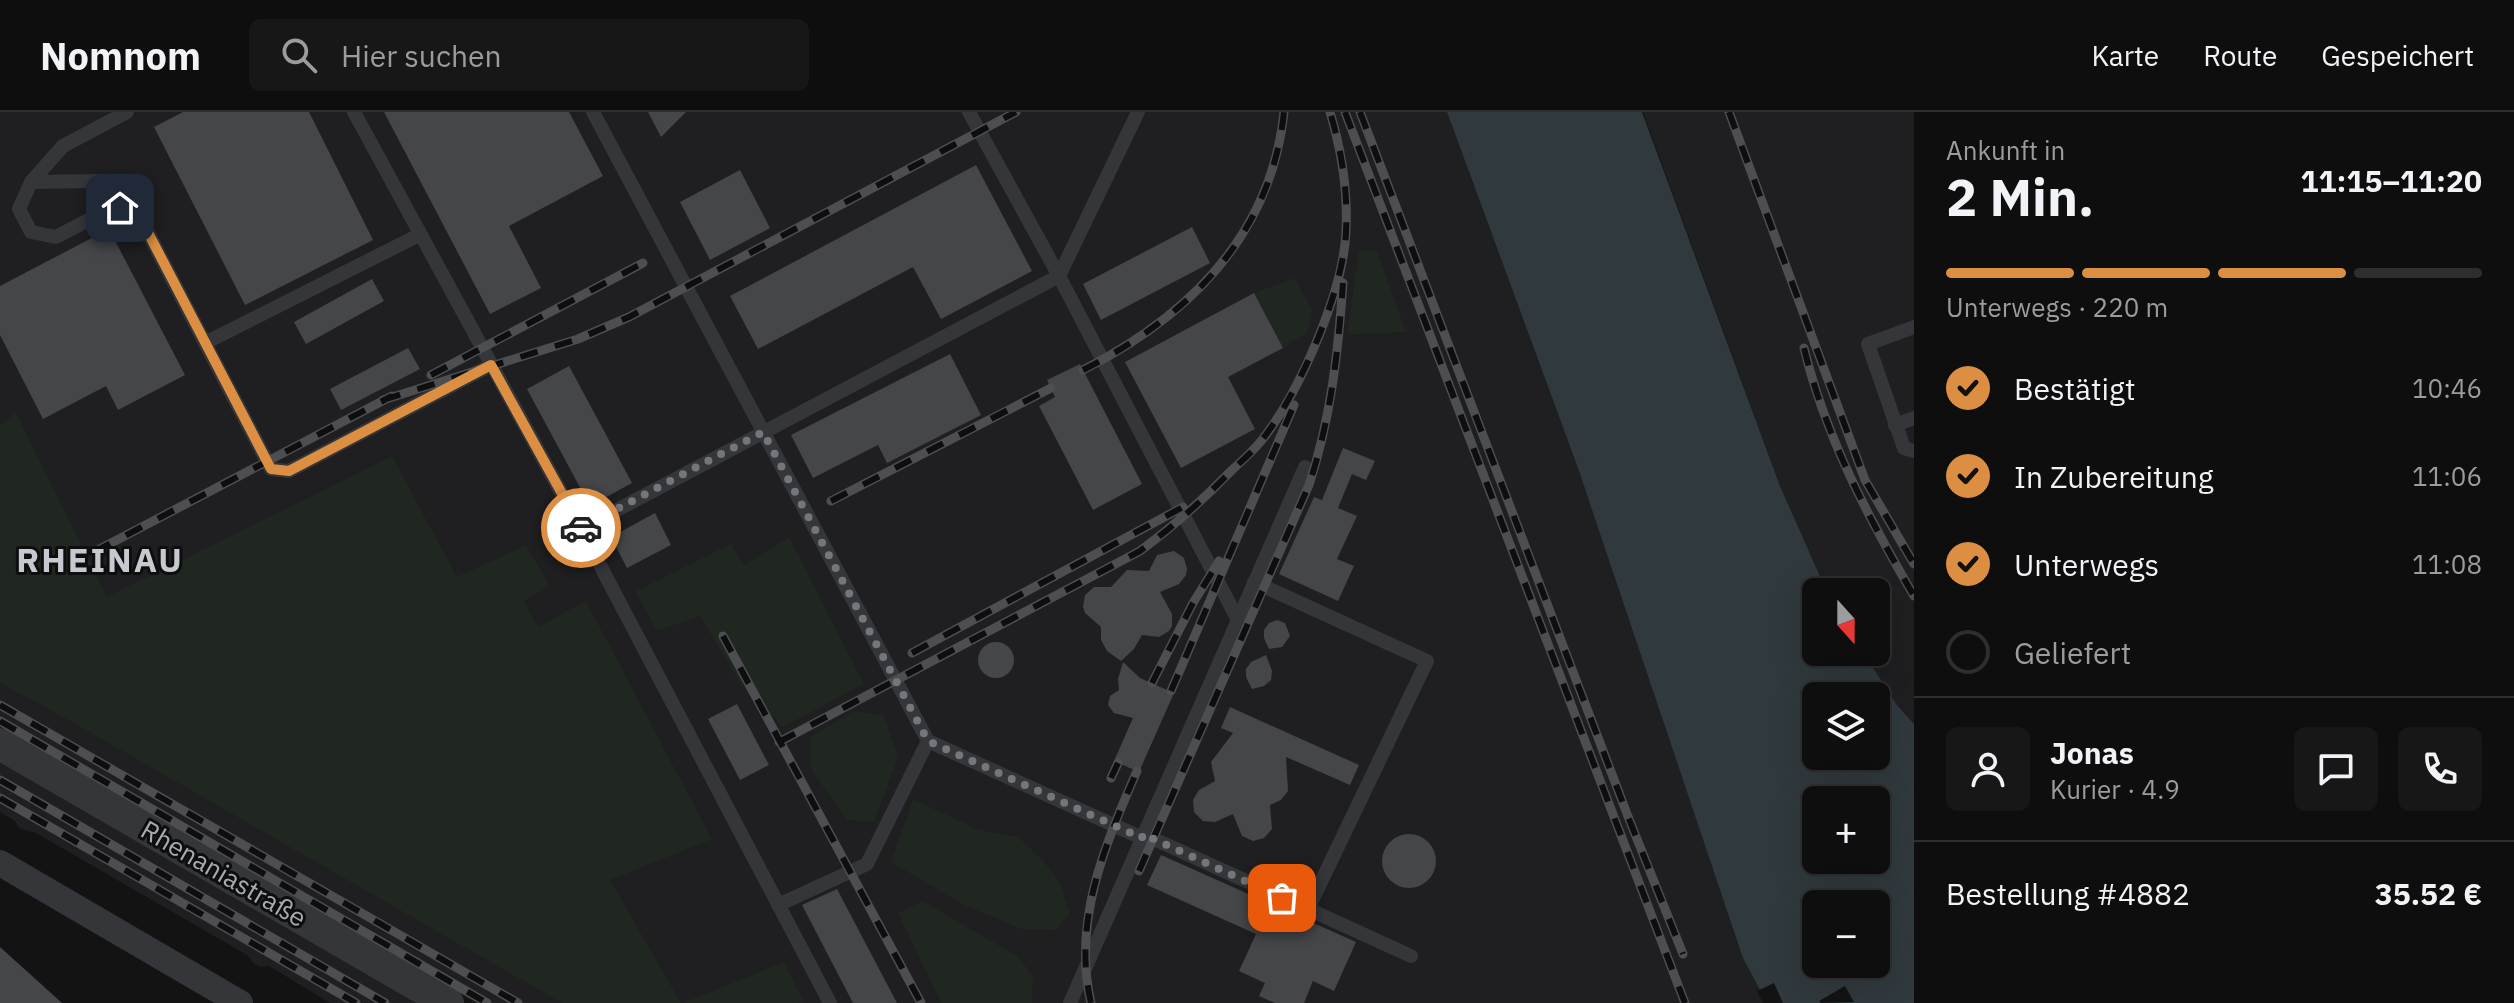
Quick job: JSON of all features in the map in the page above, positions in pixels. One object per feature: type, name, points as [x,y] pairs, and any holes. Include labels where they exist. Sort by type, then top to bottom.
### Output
[{"type":"street","name":"Rhenaniastraße","points":[[0,744],[448,1003]]},
{"type":"street","points":[[0,863],[240,1003]]},
{"type":"lane","points":[[127,112],[63,146],[31,182],[19,209],[31,232],[56,237],[100,214],[120,208],[142,221]]},
{"type":"lane","points":[[354,112],[581,529],[830,1003]]},
{"type":"lane","points":[[593,112],[928,741],[1411,956]]},
{"type":"lane","points":[[969,112],[1059,276],[1238,620]]},
{"type":"lane","points":[[581,529],[1059,276],[1138,112]]},
{"type":"lane","points":[[31,182],[99,181],[128,195],[271,469],[289,471],[491,365]]},
{"type":"lane","points":[[205,343],[419,235]]},
{"type":"lane","points":[[1914,327],[1868,344],[1904,448],[1914,451]]},
{"type":"lane","points":[[1895,425],[1914,418]]},
{"type":"lane","points":[[1070,1003],[1305,467]]},
{"type":"lane","points":[[1254,582],[1427,661],[1308,909]]},
{"type":"lane","points":[[778,905],[867,864],[928,741]]},
{"type":"shaded area","points":[[0,112],[1447,112],[1579,471],[1767,1003],[476,1003],[0,728]]},
{"type":"shaded area","points":[[1447,112],[1642,112],[1780,486],[1821,578],[1802,578],[1802,666],[1872,666],[1882,682],[1802,682],[1802,770],[1890,770],[1890,694],[1914,724],[1914,1003],[1767,1003],[1743,958],[1579,471]]},
{"type":"shaded area","points":[[1643,112],[1914,112],[1914,724],[1890,694],[1890,682],[1882,682],[1872,666],[1890,666],[1890,578],[1821,578],[1780,486]]},
{"type":"shaded area","points":[[1359,250],[1377,251],[1406,332],[1347,335]]},
{"type":"shaded area","points":[[1295,278],[1313,312],[1307,333],[1283,348],[1254,293]]},
{"type":"shaded area","points":[[16,413],[107,597],[392,456],[457,577],[526,545],[549,585],[524,601],[538,627],[586,601],[712,839],[610,880],[681,1003],[562,1003],[0,683],[0,425]]},
{"type":"shaded area","points":[[789,537],[864,684],[783,727],[741,684],[700,616],[657,631],[635,592],[731,544],[744,565]]},
{"type":"shaded area","points":[[853,711],[884,715],[898,758],[874,822],[847,820],[812,771],[809,738]]},
{"type":"shaded area","points":[[0,762],[417,1003],[330,1003],[269,966],[260,967],[253,963],[247,955],[36,833],[19,828],[15,821],[0,812]]},
{"type":"shaded area","points":[[913,799],[979,830],[1018,837],[1042,859],[1061,885],[1070,913],[1056,930],[1021,929],[964,905],[891,862]]},
{"type":"shaded area","points":[[923,901],[1017,956],[1033,976],[1032,1003],[941,1003],[898,913]]},
{"type":"shaded area","points":[[784,962],[803,1001],[799,1003],[683,1003]]},
{"type":"pier","points":[[1774,983],[1783,1003],[1763,1003],[1757,991]]},
{"type":"pier","points":[[1845,986],[1854,1002],[1819,1001]]},
{"type":"building","points":[[183,112],[309,112],[373,240],[245,305],[154,127]]},
{"type":"building","points":[[384,112],[569,112],[603,176],[509,226],[541,288],[490,314]]},
{"type":"building","points":[[648,112],[686,112],[661,137]]},
{"type":"building","points":[[976,165],[1032,271],[941,319],[913,267],[758,349],[730,296]]},
{"type":"building","points":[[740,170],[770,228],[710,260],[680,202]]},
{"type":"building","points":[[1192,227],[1210,263],[1101,320],[1083,284]]},
{"type":"building","points":[[109,229],[185,375],[118,410],[106,386],[43,419],[0,335],[0,286]]},
{"type":"building","points":[[372,279],[384,301],[306,344],[294,322]]},
{"type":"building","points":[[1254,293],[1283,348],[1228,377],[1255,429],[1181,468],[1125,362]]},
{"type":"building","points":[[408,348],[420,369],[341,410],[330,389]]},
{"type":"building","points":[[950,354],[981,415],[887,463],[878,445],[813,478],[791,435]]},
{"type":"building","points":[[1080,364],[1142,484],[1093,510],[1039,406],[1055,397],[1047,380]]},
{"type":"building","points":[[569,366],[632,483],[590,506],[527,389]]},
{"type":"building","points":[[1343,448],[1375,461],[1366,480],[1352,474],[1338,508],[1357,516],[1337,559],[1354,566],[1338,601],[1279,574],[1314,497],[1322,500]]},
{"type":"building","points":[[655,513],[671,545],[627,568],[611,537]]},
{"type":"building","points":[[1174,551],[1184,558],[1187,569],[1179,584],[1160,592],[1172,614],[1172,626],[1159,637],[1142,635],[1134,649],[1121,661],[1107,651],[1101,640],[1101,627],[1085,613],[1085,595],[1094,587],[1111,587],[1127,570],[1149,571],[1157,555]]},
{"type":"building","points":[[1277,620],[1285,623],[1290,636],[1282,647],[1269,649],[1264,630],[1269,623]]},
{"type":"building","points":[[996,642],[1009,647],[1014,660],[1009,673],[996,678],[983,673],[978,660],[983,647]]},
{"type":"building","points":[[1266,655],[1272,671],[1271,680],[1264,686],[1252,689],[1246,669],[1251,662]]},
{"type":"building","points":[[1123,662],[1140,678],[1174,693],[1139,772],[1114,761],[1133,718],[1114,713],[1108,705],[1110,696],[1119,690],[1118,679]]},
{"type":"building","points":[[737,704],[769,765],[740,780],[708,719]]},
{"type":"building","points":[[1230,707],[1359,765],[1350,785],[1286,757],[1288,791],[1281,800],[1270,805],[1272,829],[1264,838],[1253,841],[1242,836],[1233,814],[1215,822],[1203,821],[1194,812],[1193,800],[1199,790],[1215,781],[1211,762],[1233,733],[1221,728]]},
{"type":"building","points":[[1409,834],[1428,842],[1436,861],[1428,880],[1409,888],[1390,880],[1382,861],[1390,842]]},
{"type":"building","points":[[1161,855],[1356,942],[1334,991],[1313,981],[1304,1003],[1275,1003],[1259,996],[1265,983],[1239,971],[1256,934],[1147,885]]},
{"type":"building","points":[[837,889],[897,1003],[853,1003],[802,905]]},
{"type":"building","points":[[0,947],[41,984],[62,1003],[0,1003]]},
{"type":"railway","points":[[383,400],[578,339],[629,317],[1016,112]]},
{"type":"railway","points":[[1083,370],[1157,324],[1190,297],[1218,267],[1243,234],[1262,197],[1276,156],[1284,112]]},
{"type":"railway","points":[[779,742],[1140,551],[1188,512],[1259,444],[1304,370],[1328,312],[1343,257],[1345,187],[1330,112]]},
{"type":"railway","points":[[1345,112],[1685,1003]]},
{"type":"railway","points":[[1360,112],[1683,954]]},
{"type":"railway","points":[[1729,112],[1865,480],[1914,564]]},
{"type":"railway","points":[[431,375],[643,263]]},
{"type":"railway","points":[[1139,871],[1309,485],[1323,435],[1332,385],[1343,283]]},
{"type":"railway","points":[[1804,348],[1836,445],[1880,537],[1914,596]]},
{"type":"railway","points":[[831,501],[1051,388]]},
{"type":"railway","points":[[94,552],[392,396]]},
{"type":"railway","points":[[1171,691],[1294,405]]},
{"type":"railway","points":[[912,653],[1183,507]]},
{"type":"railway","points":[[1152,683],[1193,603],[1219,561]]},
{"type":"railway","points":[[723,636],[921,1003]]},
{"type":"railway","points":[[0,705],[518,1003]]},
{"type":"railway","points":[[0,721],[487,1003]]},
{"type":"railway","points":[[1111,778],[1118,763]]},
{"type":"railway","points":[[1091,1003],[1086,973],[1089,913],[1103,855],[1137,771]]},
{"type":"railway","points":[[0,780],[385,1003]]},
{"type":"railway","points":[[0,798],[356,1003]]},
{"type":"way so far","points":[[581,528],[763,432],[928,741],[1282,898]]},
{"type":"district","name":"RHEINAU","points":[[100,559]]},
{"type":"route","points":[[120,208],[142,221],[271,469],[289,471],[491,365],[581,528]]}]
